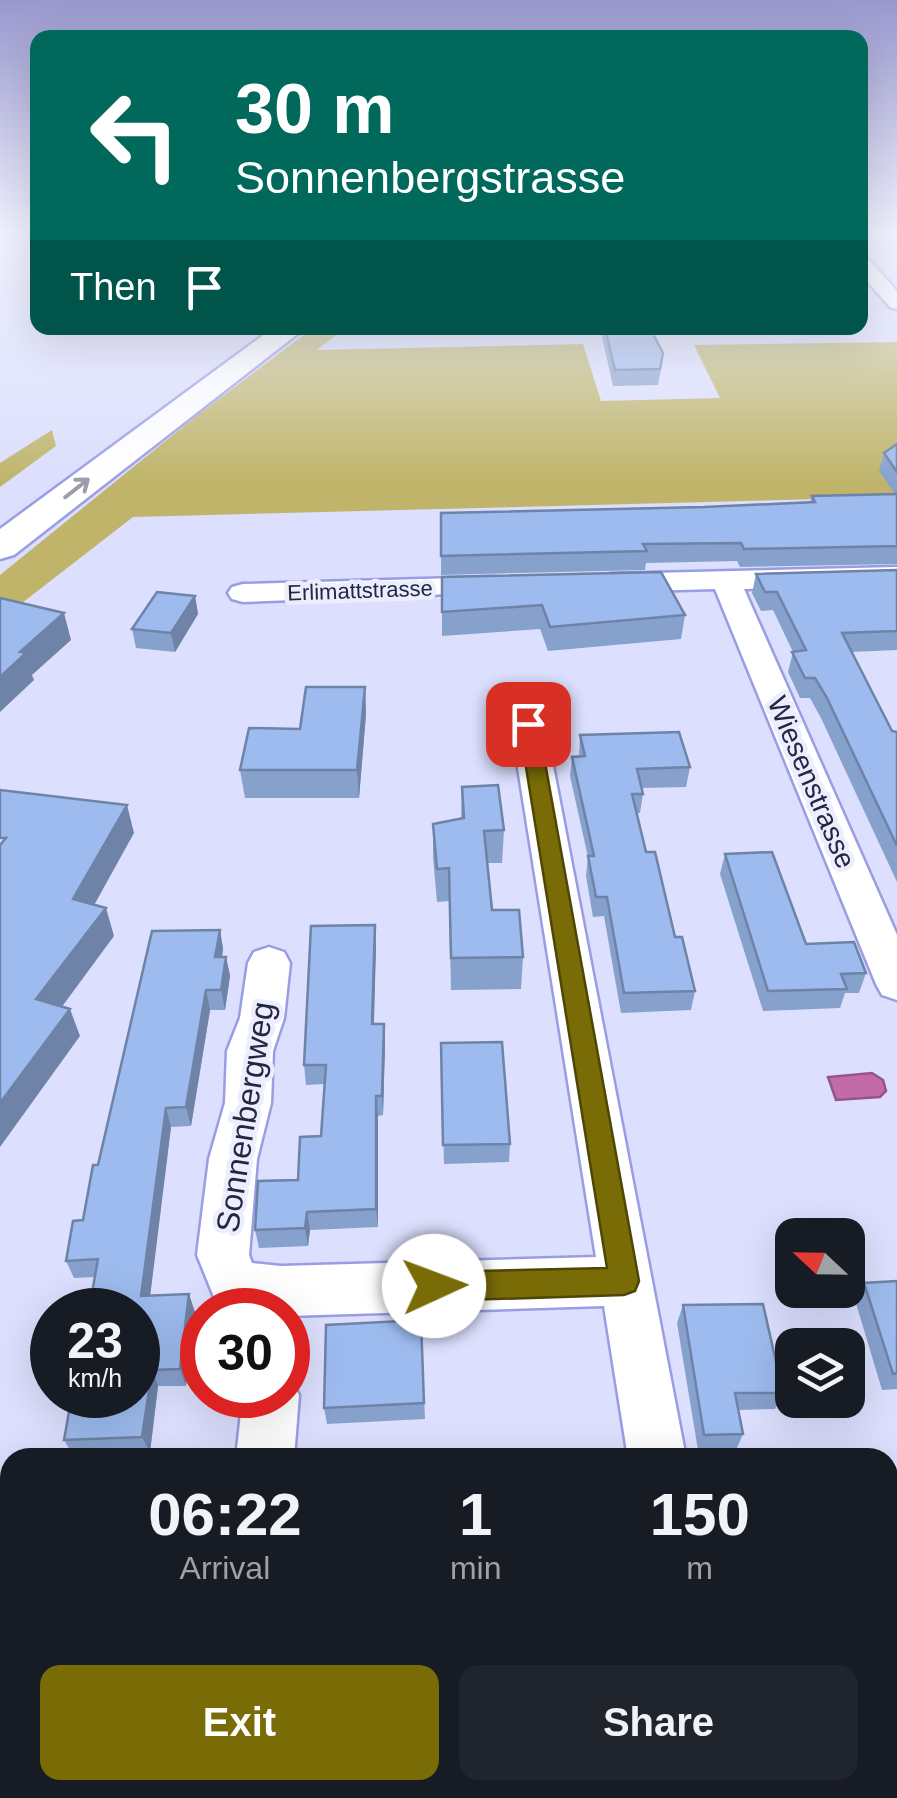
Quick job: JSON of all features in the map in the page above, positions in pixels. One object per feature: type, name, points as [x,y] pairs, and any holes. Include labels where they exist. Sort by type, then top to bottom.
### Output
[{"type":"highway","points":[[0,507],[239,335]]},
{"type":"highway","points":[[0,547],[281,335]]},
{"type":"street","points":[[589,584],[897,576]]},
{"type":"street","name":"Wiesenstrasse","points":[[726,580],[897,984]]},
{"type":"street","name":"Erlimattstrasse","points":[[244,593],[530,585]]},
{"type":"street","points":[[528,724],[655,1448]]},
{"type":"street","name":"Sonnenbergweg","points":[[254,1288],[233,1280],[223,1255],[233,1159],[248,1103],[250,1051],[262,1018],[269,963]]},
{"type":"street","points":[[310,1298],[624,1281]]},
{"type":"street","points":[[266,1448],[269,1418]]},
{"type":"shaded area","points":[[304,335],[336,335],[317,350],[583,344],[601,401],[720,398],[694,345],[897,342],[897,497],[133,517],[0,620],[0,575],[195,417]]},
{"type":"shaded area","points":[[52,430],[56,446],[0,487],[0,463]]},
{"type":"shaded area","points":[[872,1073],[883,1080],[886,1091],[880,1097],[836,1100],[828,1077]]},
{"type":"building","points":[[607,335],[654,335],[663,353],[660,369],[615,370]]},
{"type":"building","points":[[897,444],[897,472],[884,453]]},
{"type":"building","points":[[897,494],[897,546],[744,549],[741,543],[643,544],[647,551],[441,556],[441,513],[704,507],[815,502],[812,496]]},
{"type":"building","points":[[897,570],[897,631],[842,633],[892,731],[897,732],[897,846],[827,698],[815,678],[805,678],[792,652],[806,650],[777,592],[765,592],[756,574]]},
{"type":"building","points":[[661,572],[685,615],[550,627],[542,605],[442,612],[442,577]]},
{"type":"building","points":[[157,592],[195,596],[171,633],[132,629]]},
{"type":"building","points":[[0,598],[64,613],[20,652],[26,653],[0,677]]},
{"type":"building","points":[[306,687],[365,687],[357,770],[240,770],[249,728],[300,729]]},
{"type":"building","points":[[679,732],[690,767],[637,769],[643,794],[632,794],[646,852],[655,852],[675,937],[682,937],[695,991],[624,993],[607,897],[596,897],[588,856],[594,856],[572,757],[585,756],[580,735]]},
{"type":"building","points":[[498,785],[504,830],[484,831],[492,910],[519,910],[523,957],[451,958],[449,868],[437,869],[433,824],[464,818],[462,787]]},
{"type":"building","points":[[0,790],[127,805],[73,899],[106,908],[36,999],[70,1009],[0,1103],[0,845],[6,838],[0,838]]},
{"type":"building","points":[[772,852],[806,944],[854,942],[866,973],[841,974],[847,989],[768,991],[725,854]]},
{"type":"building","points":[[375,925],[372,1024],[384,1024],[382,1096],[376,1096],[376,1209],[307,1212],[305,1228],[255,1230],[258,1181],[298,1180],[300,1137],[321,1136],[326,1065],[304,1065],[311,926]]},
{"type":"building","points":[[220,930],[215,957],[226,957],[221,990],[206,990],[186,1107],[166,1108],[142,1288],[93,1288],[98,1259],[66,1261],[73,1221],[83,1220],[93,1165],[98,1165],[152,931]]},
{"type":"building","points":[[502,1042],[510,1144],[443,1145],[441,1043]]},
{"type":"building","points":[[897,1281],[897,1373],[893,1374],[865,1283]]},
{"type":"building","points":[[180,1294],[180,1369],[160,1370],[160,1295]]},
{"type":"building","points":[[763,1304],[775,1357],[775,1393],[735,1393],[743,1434],[704,1435],[683,1305]]},
{"type":"building","points":[[421,1320],[424,1403],[324,1408],[326,1325]]},
{"type":"building","points":[[68,1418],[145,1418],[142,1437],[64,1440]]},
{"type":"route","points":[[434,1286],[624,1281],[528,724]]}]
